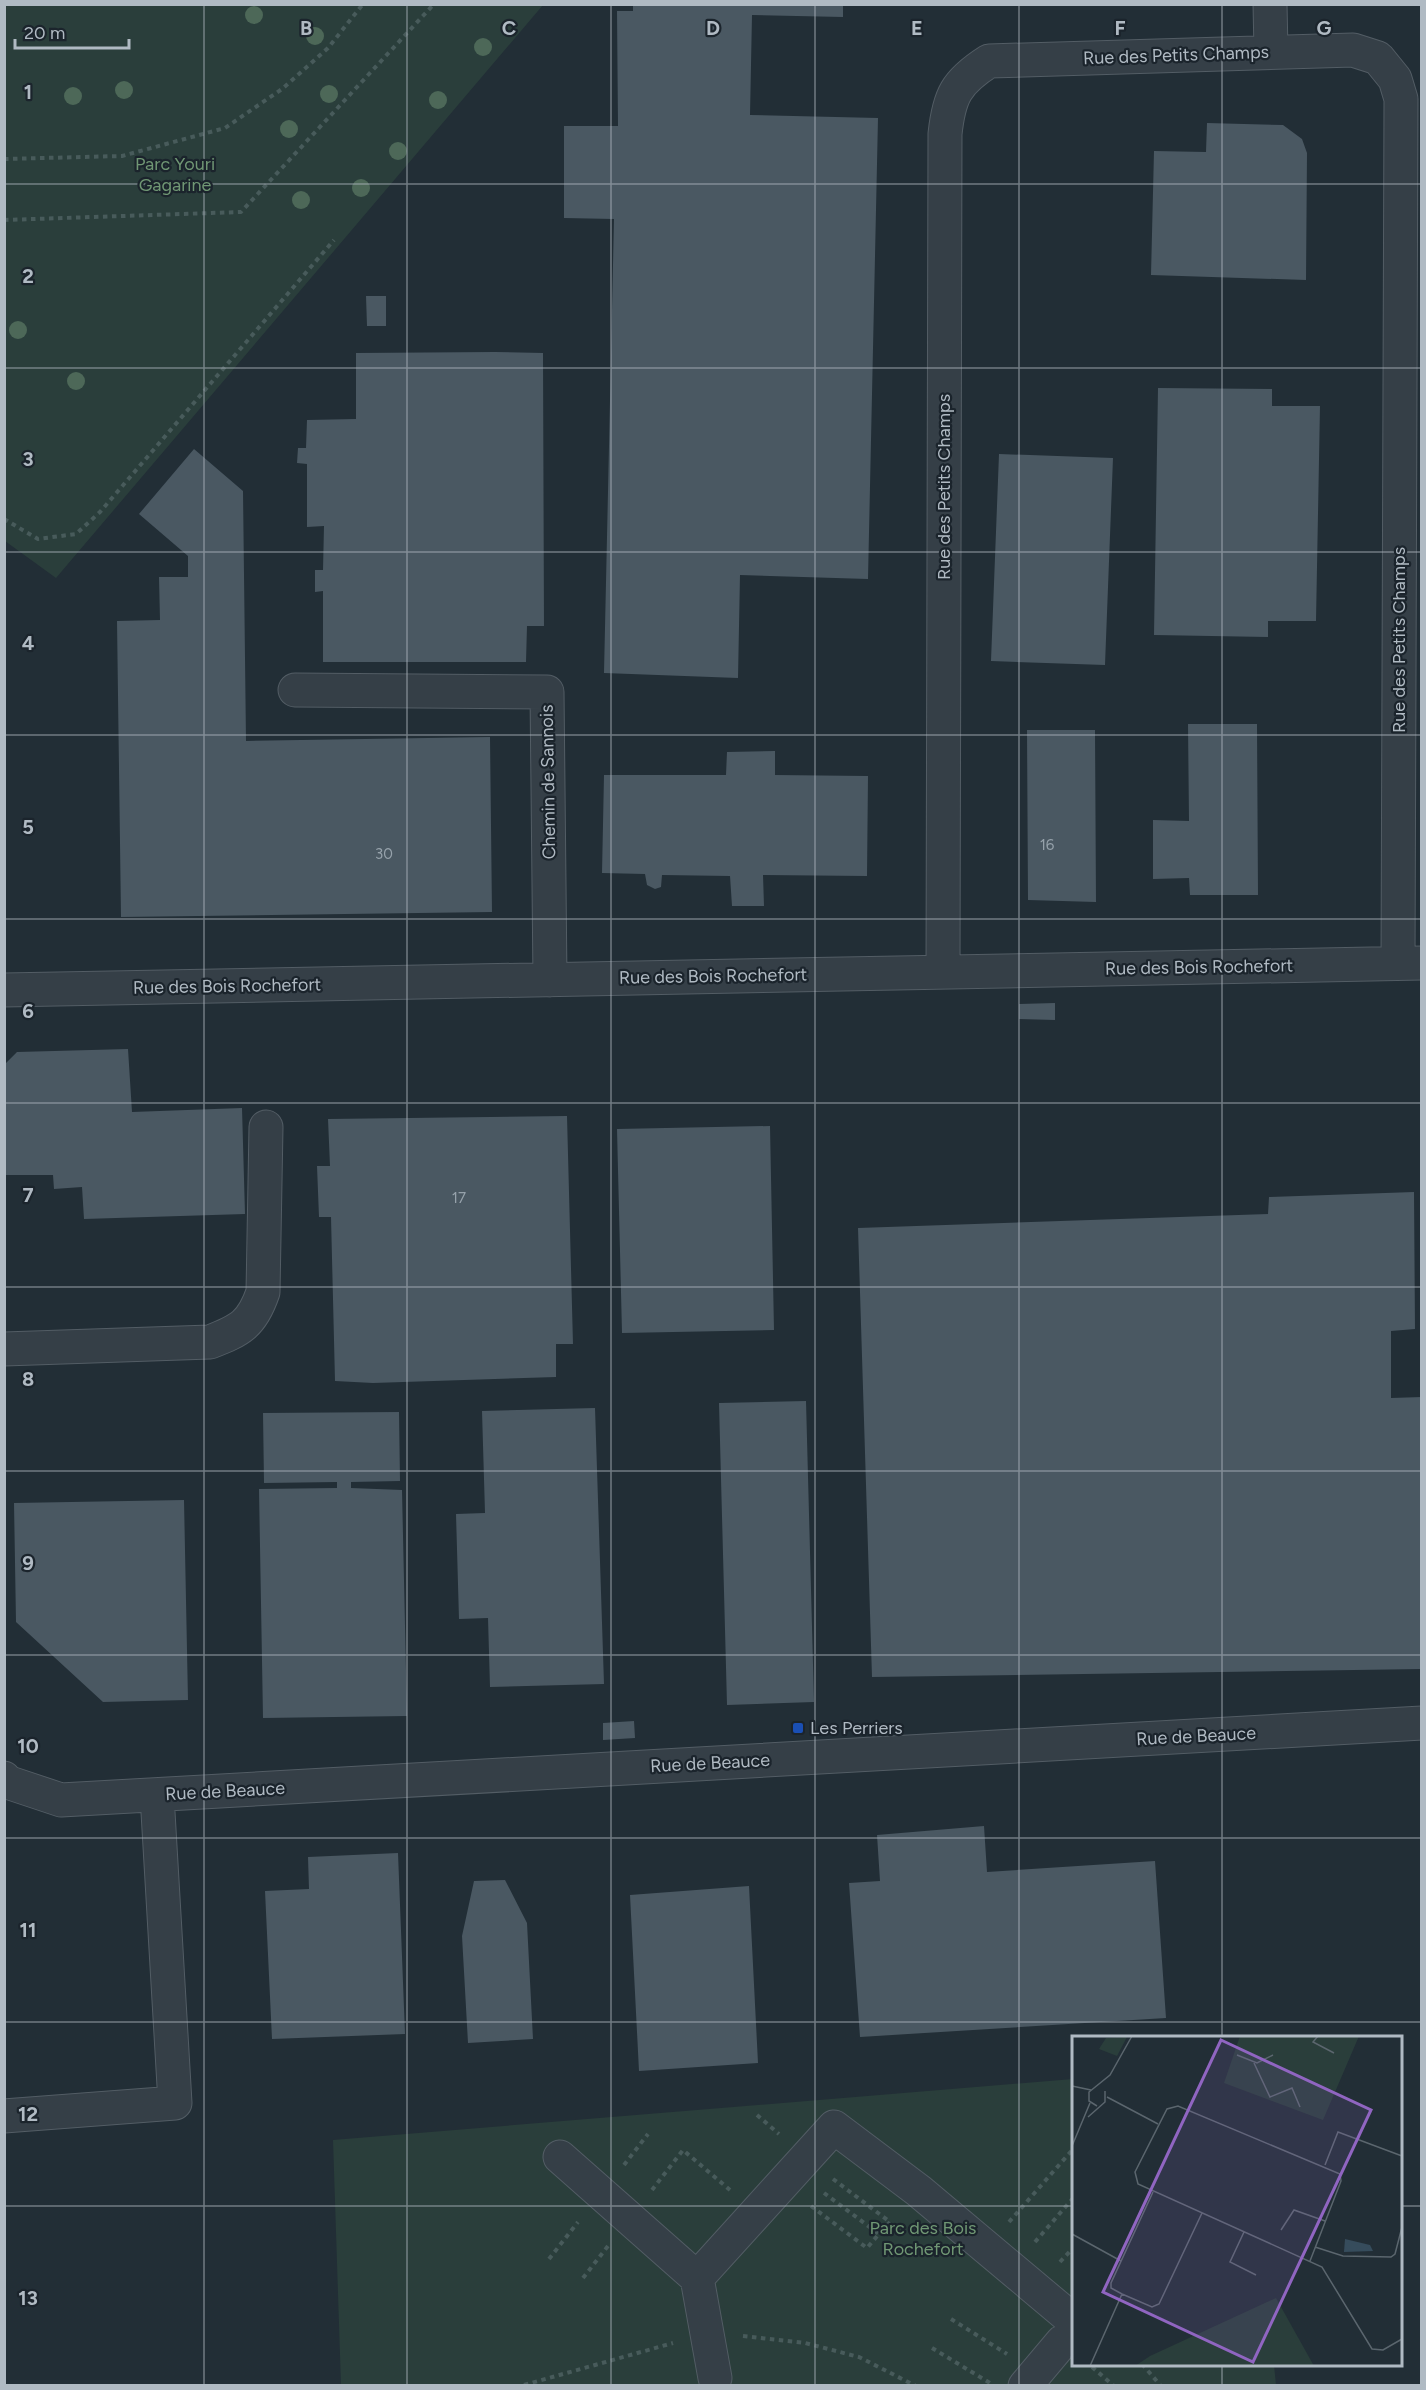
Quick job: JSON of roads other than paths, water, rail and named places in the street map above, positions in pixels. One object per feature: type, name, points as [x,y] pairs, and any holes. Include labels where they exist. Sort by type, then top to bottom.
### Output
[{"type":"street","points":[[1270,4],[1271,51]]},
{"type":"street","name":"Rue des Petits Champs","points":[[943,972],[945,134],[948,106],[958,86],[989,61],[1271,51],[1353,50],[1378,58],[1395,79],[1401,99],[1411,310],[1410,963]]},
{"type":"street","name":"Chemin de Sannois","points":[[295,690],[546,692],[550,980]]},
{"type":"street","name":"Rue des Bois Rochefort","points":[[4,990],[1410,963]]},
{"type":"street","points":[[4,1349],[210,1342],[238,1331],[256,1314],[263,1292],[266,1127]]},
{"type":"street","name":"Rue de Beauce","points":[[4,1778],[7,1782],[61,1800],[1422,1723]]},
{"type":"street","points":[[4,2116],[175,2103],[157,1794]]},
{"type":"street","points":[[697,2278],[834,2127],[988,2246],[1072,2319]]},
{"type":"street","points":[[560,2157],[697,2278],[715,2378]]},
{"type":"street","points":[[1025,2385],[1062,2342],[1072,2339]]},
{"type":"place","name":"Les Perriers","points":[[798,1728]]},
{"type":"park label","name":"Parc Youri Gagarine","points":[[175,174]]},
{"type":"park label","name":"Parc des Bois Rochefort","points":[[923,2238]]}]
